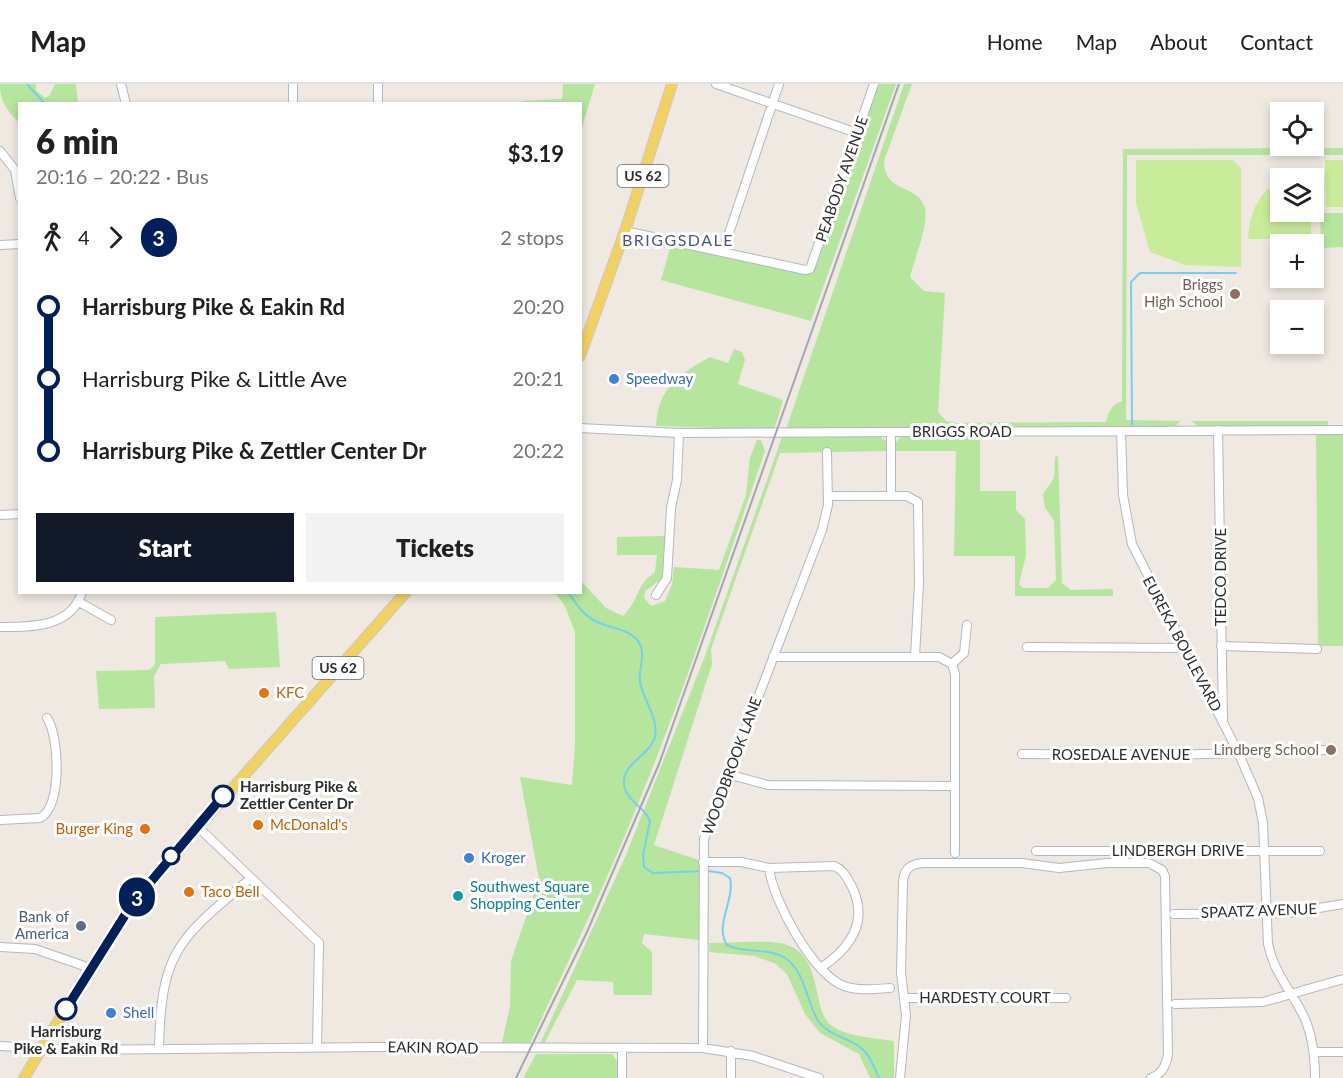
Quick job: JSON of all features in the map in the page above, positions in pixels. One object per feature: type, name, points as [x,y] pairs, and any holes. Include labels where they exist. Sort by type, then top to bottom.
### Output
[{"type":"main road","name":"US 62","points":[[582,350],[625,231],[672,84]]},
{"type":"main road","name":"US 62","points":[[24,1078],[90,968],[136,898],[197,826],[404,594]]},
{"type":"street","points":[[121,84],[126,102]]},
{"type":"street","points":[[293,84],[293,102]]},
{"type":"street","points":[[378,84],[378,102]]},
{"type":"street","points":[[716,84],[857,133]]},
{"type":"street","points":[[625,231],[723,251],[779,84]]},
{"type":"street","name":"PEABODY AVENUE","points":[[723,251],[805,270],[812,266],[874,84]]},
{"type":"street","points":[[0,151],[15,170],[18,187]]},
{"type":"street","points":[[0,245],[18,244]]},
{"type":"street","name":"BRIGGS ROAD","points":[[582,428],[679,433],[1343,430]]},
{"type":"street","name":"TEDCO DRIVE","points":[[1218,430],[1223,723]]},
{"type":"street","name":"EUREKA BOULEVARD","points":[[1121,431],[1123,495],[1132,544],[1144,573],[1238,752],[1262,810],[1270,957],[1304,1018],[1315,1052],[1315,1078]]},
{"type":"street","points":[[891,432],[891,496]]},
{"type":"street","points":[[656,595],[667,578],[671,508],[677,480],[679,433]]},
{"type":"street","name":"WOODBROOK LANE","points":[[703,1048],[703,868],[708,825],[822,530],[828,496],[827,452]]},
{"type":"street","points":[[828,496],[912,497],[918,504],[915,657]]},
{"type":"street","points":[[0,515],[18,514]]},
{"type":"street","points":[[0,627],[48,624],[59,620],[79,602],[81,594]]},
{"type":"street","points":[[79,602],[111,620]]},
{"type":"street","points":[[952,664],[964,653],[967,626]]},
{"type":"street","points":[[1027,646],[1185,648]]},
{"type":"street","points":[[1221,646],[1317,649]]},
{"type":"street","points":[[773,657],[943,658],[952,664],[955,674],[955,853]]},
{"type":"street","points":[[0,820],[45,818],[53,804],[56,790],[54,728],[47,717]]},
{"type":"street","name":"ROSEDALE AVENUE","points":[[1022,754],[1137,756],[1327,750]]},
{"type":"street","points":[[728,774],[768,785],[954,786]]},
{"type":"street","points":[[197,826],[319,944],[318,1047]]},
{"type":"street","name":"LINDBERGH DRIVE","points":[[1036,851],[1320,851]]},
{"type":"street","points":[[703,868],[741,862],[770,868],[834,866],[843,871],[852,888],[859,911],[855,933],[847,947],[822,967]]},
{"type":"street","points":[[900,1078],[906,1015],[901,974],[902,891],[904,874],[908,868],[923,863],[1022,863],[1059,868],[1140,863],[1156,866],[1162,870],[1165,882],[1167,1054],[1166,1064],[1161,1072],[1151,1078]]},
{"type":"street","points":[[770,868],[778,902],[787,920],[835,981],[849,987],[890,988]]},
{"type":"street","points":[[159,1048],[160,1006],[172,958],[196,925],[251,878]]},
{"type":"street","name":"SPAATZ AVENUE","points":[[1174,914],[1290,913],[1343,904]]},
{"type":"street","points":[[0,947],[35,949],[90,968]]},
{"type":"street","points":[[1175,1004],[1251,1003],[1290,996],[1343,979]]},
{"type":"street","name":"HARDESTY COURT","points":[[904,998],[1066,998]]},
{"type":"street","name":"EAKIN ROAD","points":[[0,1046],[42,1048],[703,1048],[774,1061],[819,1078]]},
{"type":"street","points":[[622,1048],[622,1078]]},
{"type":"street","points":[[731,1052],[732,1077]]},
{"type":"street","points":[[1315,1052],[1343,1052]]},
{"type":"green space","points":[[0,84],[36,84],[36,90],[45,98],[50,95],[55,84],[76,84],[78,102],[18,102],[18,122],[1,96]]},
{"type":"green space","points":[[563,84],[595,84],[582,128],[582,102],[521,102],[521,101],[562,99]]},
{"type":"green space","points":[[877,84],[896,84],[811,321],[661,280],[671,244],[810,274],[813,272]]},
{"type":"green space","points":[[904,84],[912,84],[884,161],[885,171],[895,184],[916,195],[925,208],[925,223],[910,277],[924,291],[945,293],[938,412],[946,421],[957,423],[1106,422],[1111,409],[1122,401],[1123,149],[1270,148],[1270,155],[1127,155],[1126,420],[1181,421],[1173,428],[786,429]]},
{"type":"green space","points":[[1324,148],[1343,148],[1343,155],[1324,155]]},
{"type":"green space","points":[[1136,160],[1233,160],[1241,168],[1241,267],[1185,265],[1150,252],[1136,203]]},
{"type":"green space","points":[[1325,160],[1343,160],[1343,207],[1326,207]]},
{"type":"green space","points":[[1270,188],[1270,222],[1311,222],[1311,234],[1270,234],[1270,239],[1248,239],[1253,212]]},
{"type":"green space","points":[[1324,213],[1343,213],[1343,247],[1324,248],[1324,234],[1321,234],[1320,222],[1324,222]]},
{"type":"green space","points":[[734,349],[742,352],[745,360],[738,384],[783,400],[774,430],[656,426],[661,402],[666,392],[680,376],[710,357],[728,363]]},
{"type":"green space","points":[[1191,421],[1328,421],[1328,424],[1323,428],[1201,428]]},
{"type":"green space","points":[[1316,434],[1343,434],[1343,646],[1318,646]]},
{"type":"green space","points":[[980,435],[980,491],[1016,491],[1016,510],[1025,519],[1026,555],[1019,584],[1023,588],[1048,588],[1056,580],[1054,520],[1045,508],[1043,494],[1054,478],[1055,457],[1058,456],[1062,583],[1071,590],[1113,589],[1113,596],[1015,596],[1015,556],[954,556],[956,451],[895,451],[895,443],[902,436]]},
{"type":"green space","points":[[782,437],[880,437],[888,442],[887,451],[780,453],[711,649],[712,664],[654,845],[699,860],[700,940],[644,934],[642,943],[652,952],[652,995],[614,995],[613,982],[577,980],[544,1044],[540,1044],[626,855],[705,656]]},
{"type":"green space","points":[[757,440],[761,440],[765,451],[691,666],[629,826],[530,1043],[502,1043],[510,1006],[511,961],[539,879],[520,777],[572,785],[575,745],[575,632],[565,606],[556,594],[582,594],[582,582],[606,608],[623,616],[633,604],[648,577],[655,572],[657,555],[617,555],[617,537],[666,536],[663,578],[645,591],[644,598],[651,606],[665,601],[672,584],[674,567],[719,570],[746,495],[750,457]]},
{"type":"green space","points":[[276,612],[280,667],[229,669],[225,661],[161,664],[154,676],[155,708],[99,709],[96,671],[150,670],[155,664],[155,617]]},
{"type":"green space","points":[[771,942],[787,945],[799,951],[812,972],[821,1009],[832,1026],[854,1035],[894,1041],[894,1078],[870,1078],[859,1054],[820,1033],[805,1014],[787,974],[776,964],[755,956],[709,952],[709,943]]},
{"type":"green space","points":[[536,1054],[612,1054],[617,1061],[617,1078],[523,1078]]},
{"type":"waterway","points":[[27,84],[43,102]]},
{"type":"waterway","points":[[1132,424],[1131,282],[1140,273],[1236,273]]},
{"type":"waterway","points":[[569,594],[588,616],[597,622],[630,634],[641,646],[640,682],[656,733],[651,746],[627,771],[624,784],[628,795],[650,821],[643,855],[644,867],[653,873],[702,871]]},
{"type":"waterway","points":[[708,871],[722,873],[730,878],[730,895],[723,929],[727,945],[778,955],[792,964],[801,978],[817,1019],[834,1034],[861,1048],[870,1059],[879,1078]]},
{"type":"railway","points":[[516,1078],[587,932],[659,764],[899,84]]},
{"type":"bus line","name":"3","points":[[66,1009],[132,904],[223,796]]},
{"type":"place","name":"Briggs High School","points":[[1235,294]]},
{"type":"place","name":"Speedway","points":[[614,379]]},
{"type":"place","name":"KFC","points":[[264,693]]},
{"type":"place","name":"Lindberg School","points":[[1331,750]]},
{"type":"place","name":"Harrisburg Pike & Zettler Center Dr","points":[[223,796]]},
{"type":"place","name":"McDonald's","points":[[258,825]]},
{"type":"place","name":"Burger King","points":[[145,829]]},
{"type":"place","name":"Kroger","points":[[469,858]]},
{"type":"place","name":"Taco Bell","points":[[189,892]]},
{"type":"place","name":"Southwest Square Shopping Center","points":[[458,896]]},
{"type":"place","name":"Bank of America","points":[[81,926]]},
{"type":"place","name":"Harrisburg Pike & Eakin Rd","points":[[66,1009]]},
{"type":"place","name":"Shell","points":[[111,1013]]},
{"type":"district","name":"BRIGGSDALE","points":[[678,240]]}]
